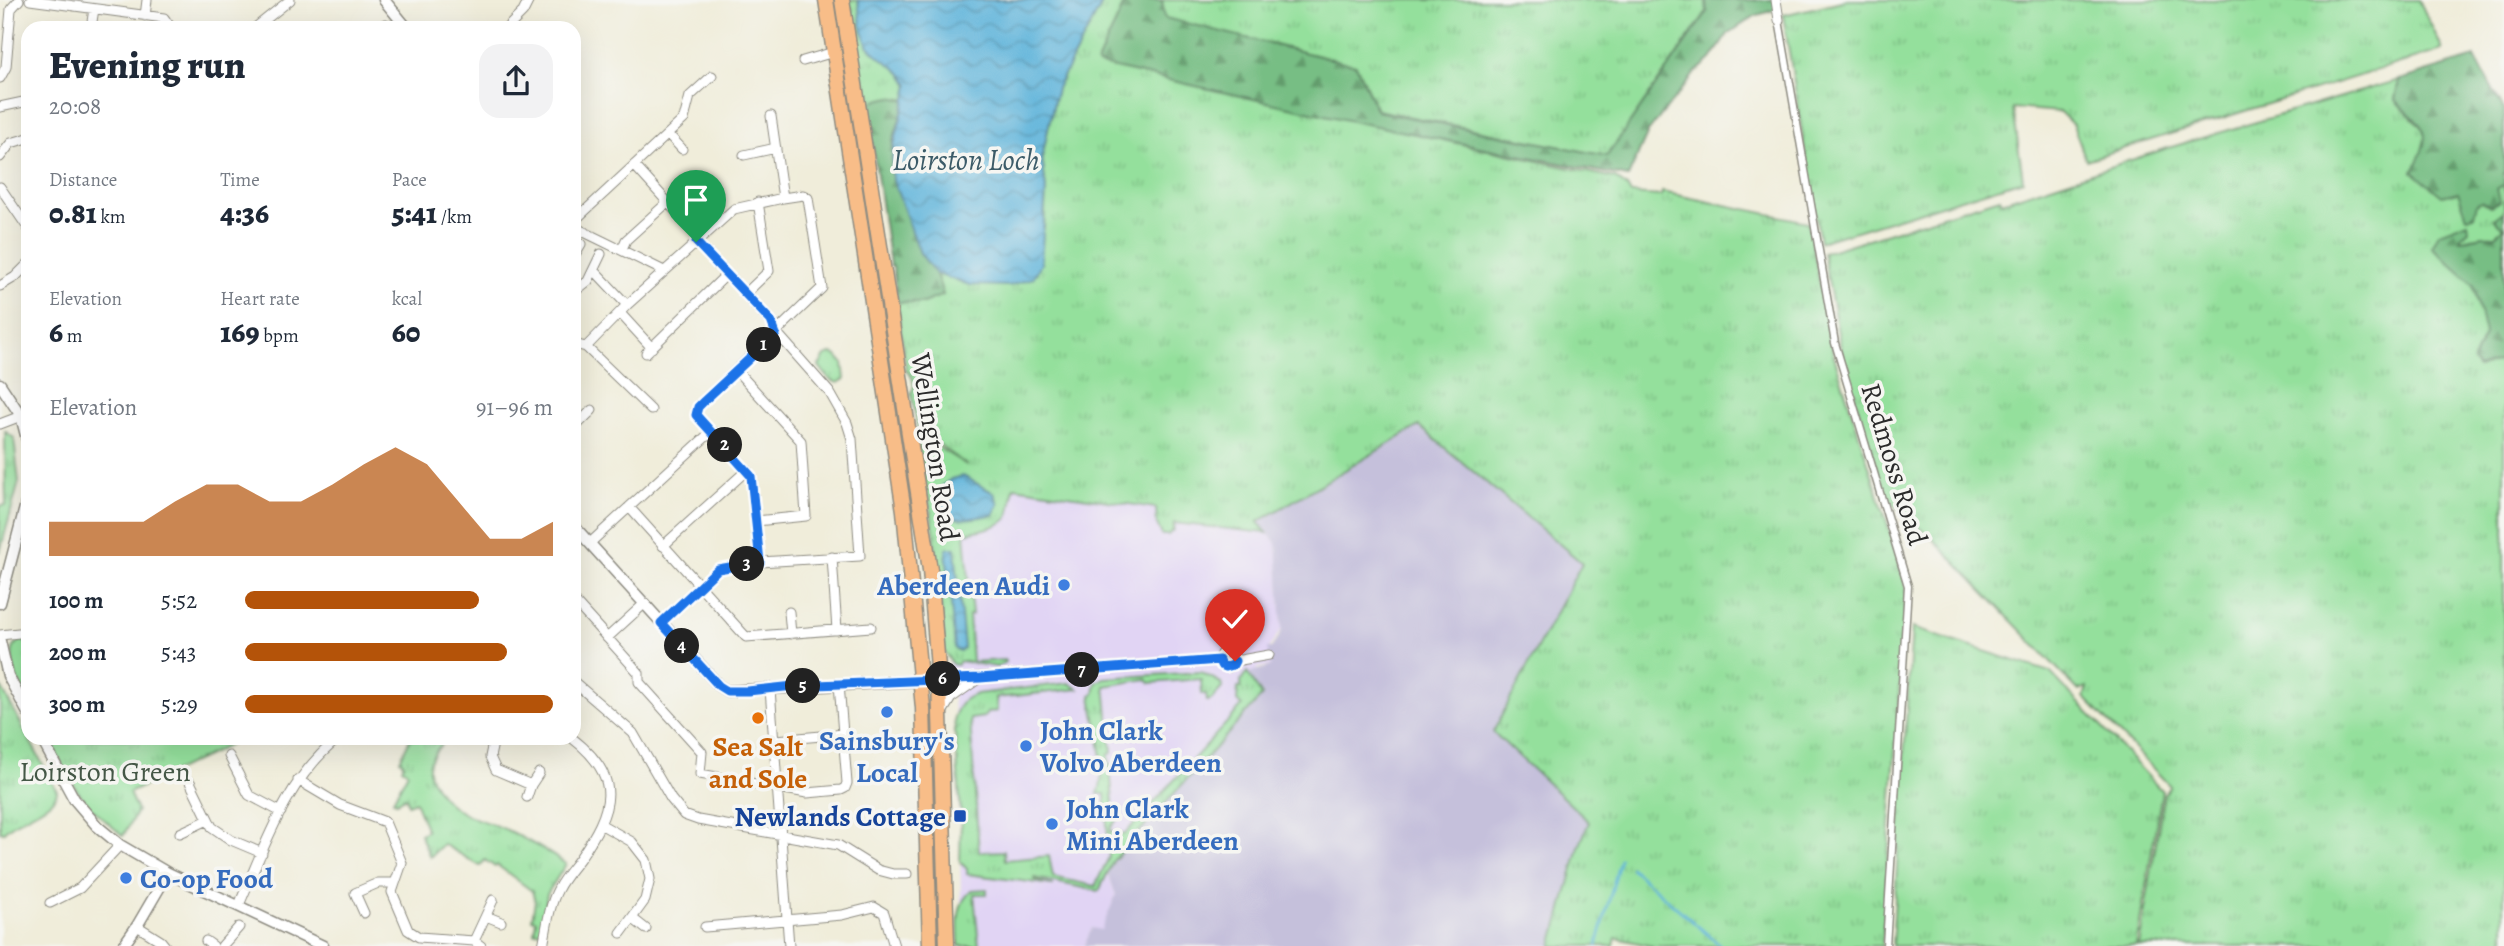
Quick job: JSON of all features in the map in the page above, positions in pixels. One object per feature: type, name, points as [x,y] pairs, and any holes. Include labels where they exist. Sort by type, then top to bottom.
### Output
[{"type":"main road","name":"Wellington Road","points":[[825,0],[904,511],[925,753],[930,946]]},
{"type":"main road","name":"Wellington Road","points":[[842,0],[923,520],[939,680],[947,946]]},
{"type":"street","points":[[0,78],[6,67],[11,9],[19,0]]},
{"type":"street","points":[[30,0],[163,18],[165,21]]},
{"type":"street","points":[[145,16],[147,0]]},
{"type":"street","points":[[264,21],[290,0]]},
{"type":"street","points":[[384,0],[401,21]]},
{"type":"street","points":[[514,21],[529,0]]},
{"type":"street","name":"Redmoss Road","points":[[1776,0],[1835,343],[1908,586],[1904,692],[1886,946]]},
{"type":"street","points":[[92,21],[94,9]]},
{"type":"street","points":[[803,61],[834,52]]},
{"type":"street","points":[[581,217],[687,116],[690,96],[712,76]]},
{"type":"street","points":[[0,107],[21,102]]},
{"type":"street","points":[[771,116],[783,198]]},
{"type":"street","points":[[668,134],[682,149]]},
{"type":"street","points":[[0,157],[11,143],[21,140]]},
{"type":"street","points":[[744,155],[776,148]]},
{"type":"street","points":[[634,165],[691,228]]},
{"type":"street","points":[[0,187],[21,218]]},
{"type":"street","points":[[586,346],[627,305],[734,209],[803,195],[808,198],[822,288],[698,407],[696,415],[751,476],[760,562]]},
{"type":"street","points":[[622,249],[626,240],[668,202]]},
{"type":"street","points":[[745,294],[769,271],[758,202]]},
{"type":"street","points":[[581,228],[664,271]]},
{"type":"street","points":[[661,623],[718,569],[760,562],[860,556],[852,439],[846,423],[830,393],[776,334],[775,326],[696,242]]},
{"type":"street","points":[[581,286],[588,281],[601,254]]},
{"type":"street","points":[[594,270],[627,305]]},
{"type":"street","points":[[0,286],[21,271]]},
{"type":"street","points":[[620,313],[649,351],[727,274]]},
{"type":"street","points":[[581,345],[586,346],[651,410]]},
{"type":"street","points":[[736,370],[801,441],[806,516],[755,522]]},
{"type":"street","points":[[0,384],[21,416],[0,424]]},
{"type":"street","points":[[581,421],[592,410]]},
{"type":"street","points":[[590,543],[712,431]]},
{"type":"street","points":[[663,546],[747,470]]},
{"type":"street","points":[[629,507],[746,637],[871,627]]},
{"type":"street","points":[[0,603],[10,559],[21,533]]},
{"type":"street","points":[[581,533],[719,686],[727,691],[980,678],[1219,660],[1221,654],[1227,651],[1234,654],[1235,661],[1269,655]]},
{"type":"street","points":[[832,557],[837,630]]},
{"type":"street","points":[[607,638],[644,604]]},
{"type":"street","points":[[581,609],[639,673],[639,682],[702,752],[700,774],[807,793],[845,788],[847,783],[839,684]]},
{"type":"street","points":[[789,612],[791,634]]},
{"type":"street","points":[[0,635],[21,633]]},
{"type":"street","points":[[0,641],[8,676],[21,700]]},
{"type":"street","points":[[941,719],[951,698],[980,678]]},
{"type":"street","points":[[581,688],[633,733],[671,799],[684,815],[698,820],[838,845],[878,870],[908,874]]},
{"type":"street","points":[[770,689],[776,740],[789,946]]},
{"type":"street","points":[[776,740],[844,734]]},
{"type":"street","points":[[45,745],[74,799],[97,826],[120,845],[168,873],[323,946]]},
{"type":"street","points":[[239,905],[298,780],[313,761],[331,745]]},
{"type":"street","points":[[493,745],[490,757],[496,770],[531,785]]},
{"type":"street","points":[[543,946],[552,903],[559,886],[602,825],[608,803],[606,780],[600,765],[581,745]]},
{"type":"street","points":[[229,756],[249,795],[281,812]]},
{"type":"street","points":[[527,797],[539,773]]},
{"type":"street","points":[[298,780],[340,805],[385,822],[402,863],[393,892],[408,930],[419,937],[478,944],[493,900]]},
{"type":"street","points":[[190,782],[208,820],[221,834],[262,853]]},
{"type":"street","points":[[180,833],[208,820]]},
{"type":"street","points":[[602,825],[632,842],[646,860],[650,879],[645,900],[621,933]]},
{"type":"street","points":[[50,903],[80,888],[120,845]]},
{"type":"street","points":[[123,946],[168,873]]},
{"type":"street","points":[[364,913],[355,893],[378,883],[394,883]]},
{"type":"street","points":[[705,927],[842,915],[874,908],[884,912],[894,946]]},
{"type":"street","points":[[486,916],[500,922]]},
{"type":"street","points":[[632,918],[646,929]]},
{"type":"street","points":[[137,926],[161,941],[164,946]]},
{"type":"street","points":[[222,946],[239,927]]},
{"type":"shaded area","points":[[1419,426],[1582,563],[1493,732],[1589,822],[1579,847],[1552,946],[1084,946],[1092,928],[1101,930],[1116,895],[1108,873],[1113,861],[1262,696],[1248,673],[1271,666],[1267,648],[1271,648],[1282,629],[1277,544],[1258,522]]},
{"type":"shaded area","points":[[923,438],[996,484],[1258,522],[1277,544],[1282,629],[1268,649],[1271,666],[1257,668],[1262,696],[1108,874],[1116,895],[1101,931],[1092,928],[1084,946],[959,946],[960,829],[954,710],[934,531],[917,439]]},
{"type":"green space","points":[[850,0],[858,0],[863,34],[905,76],[909,85],[906,100],[886,99],[867,105]]},
{"type":"green space","points":[[1104,0],[1125,0],[1097,64],[1615,178],[1627,187],[1631,194],[1661,196],[1662,192],[1808,222],[1833,353],[1906,587],[1882,946],[1652,946],[1616,938],[1614,946],[1552,946],[1579,847],[1589,822],[1493,732],[1582,563],[1419,426],[1258,522],[1267,533],[1174,523],[1173,530],[1168,535],[1162,535],[1157,524],[1156,508],[1014,487],[1010,512],[1002,523],[965,533],[972,615],[969,615],[972,662],[1005,662],[997,667],[960,661],[957,665],[952,664],[945,653],[934,531],[917,439],[923,438],[968,466],[925,434],[919,435],[911,393],[914,386],[912,377],[906,370],[897,302],[923,303],[943,295],[936,274],[970,285],[1044,229],[1046,189],[1042,157],[1057,88]]},
{"type":"green space","points":[[1125,0],[1162,0],[1165,18],[1356,65],[1377,111],[1607,156],[1707,12],[1706,0],[1776,0],[1777,9],[1755,16],[1728,34],[1711,59],[1695,73],[1648,132],[1628,177],[1361,123],[1097,64]]},
{"type":"green space","points":[[1162,0],[1706,0],[1707,11],[1607,156],[1377,110],[1356,65],[1164,18]]},
{"type":"green space","points":[[1846,0],[2419,0],[2443,50],[2086,160],[2073,125],[2060,112],[2013,108],[2023,180],[1820,242],[1783,15]]},
{"type":"green space","points":[[2475,57],[2504,110],[2504,185],[2497,188],[2500,201],[2490,206],[2482,201],[2477,203],[2474,216],[2467,217],[2458,192],[2442,196],[2413,172],[2423,146],[2424,132],[2395,100],[2399,80]]},
{"type":"green space","points":[[2399,80],[2395,100],[2425,131],[2426,142],[2458,192],[2477,203],[2504,184],[2504,213],[2494,219],[2504,228],[2493,236],[2460,240],[2461,236],[2432,247],[2473,283],[2485,333],[2473,360],[2477,368],[2504,359],[2504,946],[2139,946],[2164,794],[2170,786],[2084,697],[2087,687],[2078,690],[1933,539],[1886,498],[1843,359],[1823,253],[2000,198],[2002,202],[2168,148]]},
{"type":"green space","points":[[891,97],[906,100],[893,141],[891,168],[920,253],[936,274],[943,295],[923,303],[897,302],[893,266],[890,265],[867,105]]},
{"type":"green space","points":[[2503,212],[2504,359],[2478,368],[2473,361],[2485,333],[2473,284],[2432,247],[2439,233],[2468,222],[2469,230],[2460,240],[2494,236],[2503,228],[2494,219]]},
{"type":"green space","points":[[836,355],[843,363],[845,379],[838,383],[830,380],[819,366],[825,356]]},
{"type":"green space","points":[[5,431],[14,438],[19,482],[0,552],[0,506],[6,505]]},
{"type":"green space","points":[[1912,628],[2050,672],[2162,791],[2136,946],[1892,946]]},
{"type":"green space","points":[[21,641],[21,689],[12,657],[17,643]]},
{"type":"green space","points":[[1201,672],[1221,683],[1222,688],[1211,700],[1207,701],[1206,694],[1202,694],[1201,679],[1150,683],[1146,679],[1105,686],[1112,753],[1109,754],[1109,765],[1117,765],[1110,768],[1114,814],[1120,814],[1111,827],[1111,832],[1118,831],[1124,835],[1242,706],[1237,701],[1238,688],[1241,688],[1241,681],[1247,672],[1262,696],[1113,861],[1099,891],[1035,878],[1053,885],[967,874],[967,869],[960,862],[961,815],[954,717],[965,699],[976,694],[1069,683],[1078,689],[996,698],[997,711],[970,719],[979,852],[1004,851],[1005,860],[1049,856],[1053,877],[1095,886],[1109,857],[1105,794],[1098,794],[1102,758],[1091,695],[1094,694],[1096,683],[1104,678]]},
{"type":"green space","points":[[0,685],[21,724],[21,745],[32,745],[57,791],[55,797],[43,807],[4,832],[0,831]]},
{"type":"green space","name":"Loirston Green","points":[[51,745],[229,745],[129,793],[137,811],[123,836],[91,808],[76,789]]},
{"type":"green space","points":[[407,745],[441,745],[433,755],[429,770],[444,798],[469,816],[498,826],[566,864],[547,894],[541,931],[534,932],[536,920],[532,919],[535,901],[532,891],[497,865],[495,867],[485,860],[480,866],[443,844],[430,857],[420,834],[427,831],[415,801],[408,804],[406,797],[396,802],[393,800],[408,772],[402,768],[404,764],[400,760]]},
{"type":"green space","points":[[987,889],[987,894],[974,894],[979,946],[959,946],[959,915],[963,901],[973,890]]},
{"type":"water","name":"Loirston Loch","points":[[858,0],[1104,0],[1057,88],[1042,157],[1046,189],[1041,264],[1033,278],[1009,286],[970,285],[936,274],[920,253],[893,180],[892,168],[894,144],[909,85],[865,40]]},
{"type":"water","points":[[963,476],[994,493],[999,504],[993,515],[954,518],[942,509],[942,486],[951,479]]},
{"type":"water","points":[[955,548],[964,648],[960,651],[955,649],[946,550]]},
{"type":"waterway","points":[[1597,946],[1620,859]]},
{"type":"waterway","points":[[1631,868],[1721,946]]},
{"type":"place","name":"Aberdeen Audi","points":[[1064,585]]},
{"type":"place","name":"Sainsbury's Local","points":[[887,712]]},
{"type":"place","name":"Sea Salt and Sole","points":[[758,718]]},
{"type":"place","name":"John Clark Volvo Aberdeen","points":[[1026,746]]},
{"type":"place","name":"Newlands Cottage","points":[[960,816]]},
{"type":"place","name":"John Clark Mini Aberdeen","points":[[1052,824]]},
{"type":"place","name":"Co-op Food","points":[[126,878]]},
{"type":"route","points":[[696,242],[771,321],[776,334],[698,407],[696,415],[751,476],[760,562],[718,569],[661,623],[719,686],[727,691],[748,691],[794,686],[980,678],[1219,660],[1221,665],[1229,667],[1235,661]]}]
